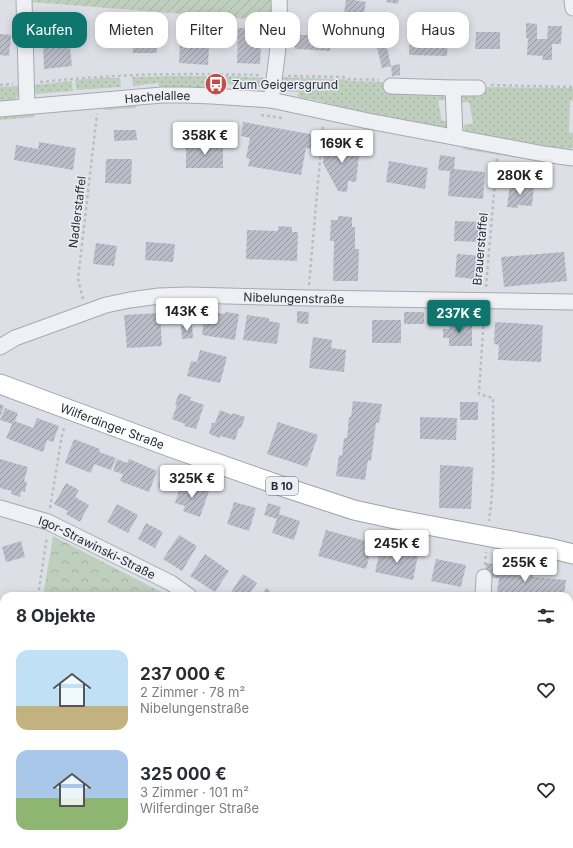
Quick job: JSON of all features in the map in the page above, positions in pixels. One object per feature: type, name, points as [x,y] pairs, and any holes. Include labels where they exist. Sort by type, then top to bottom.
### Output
[{"type":"main road","name":"Wilferdinger Straße","points":[[0,384],[173,448],[342,506],[395,520],[487,536],[573,554]]},
{"type":"street","points":[[24,0],[27,106]]},
{"type":"street","points":[[271,100],[275,76],[280,18],[279,0]]},
{"type":"street","points":[[572,0],[573,8]]},
{"type":"street","points":[[390,86],[478,88]]},
{"type":"street","points":[[453,88],[455,137]]},
{"type":"street","name":"Hachelallee","points":[[0,109],[27,106],[94,106],[146,93],[186,95],[242,93],[368,121],[544,154],[573,158]]},
{"type":"street","name":"Nibelungenstraße","points":[[0,346],[15,338],[106,305],[159,296],[188,295],[573,302]]},
{"type":"street","name":"Igor-Strawinski-Straße","points":[[0,508],[48,522],[171,583],[184,592]]},
{"type":"street","points":[[483,592],[484,578]]},
{"type":"path","points":[[0,85],[26,84],[102,76],[207,74],[343,77],[348,79],[382,81],[390,86]]},
{"type":"path","points":[[478,88],[483,85],[573,87]]},
{"type":"path","name":"Nadlerstaffel","points":[[86,312],[78,279],[94,106]]},
{"type":"path","points":[[255,114],[283,119]]},
{"type":"path","points":[[316,124],[330,127]]},
{"type":"path","points":[[308,298],[323,126]]},
{"type":"path","name":"Brauerstaffel","points":[[487,536],[491,506],[493,470],[493,398],[479,394],[497,158],[504,159]]},
{"type":"path","points":[[39,592],[62,435]]},
{"type":"path","points":[[484,578],[487,536]]},
{"type":"green space","points":[[273,0],[274,12],[245,12],[245,19],[237,18],[237,12],[176,12],[176,13],[17,1]]},
{"type":"green space","points":[[207,76],[208,85],[206,87],[160,88],[158,83],[133,86],[132,77]]},
{"type":"green space","points":[[224,77],[268,78],[267,85],[265,87],[225,84]]},
{"type":"green space","points":[[281,77],[296,78],[294,92],[280,90],[279,87]]},
{"type":"green space","points":[[120,78],[121,87],[76,90],[75,80]]},
{"type":"green space","points":[[300,78],[383,82],[384,90],[388,92],[445,95],[448,99],[438,101],[442,121],[452,120],[450,129],[348,110],[320,101],[298,97]]},
{"type":"green space","points":[[72,81],[73,91],[34,94],[33,85]]},
{"type":"green space","points":[[0,87],[20,87],[17,98],[12,101],[0,102]]},
{"type":"green space","points":[[483,87],[573,88],[573,101],[570,101],[569,132],[573,133],[573,148],[565,150],[468,133],[464,129],[463,125],[473,123],[469,102],[459,103],[460,95]]},
{"type":"green space","points":[[135,105],[136,108],[103,110],[105,108]]},
{"type":"green space","points":[[34,114],[34,117],[0,120],[0,116]]},
{"type":"green space","points":[[463,146],[517,156],[517,158],[463,149]]},
{"type":"green space","points":[[53,536],[161,592],[44,592]]},
{"type":"building","points":[[346,0],[366,2],[364,12],[344,12]]},
{"type":"building","points":[[387,0],[399,0],[398,4],[386,2]]},
{"type":"building","points":[[526,23],[537,24],[537,39],[547,39],[548,26],[562,26],[561,44],[552,44],[552,60],[542,60],[543,56],[527,55],[528,38],[526,38]]},
{"type":"building","points":[[238,28],[245,28],[245,48],[261,48],[260,64],[237,63]]},
{"type":"building","points":[[476,32],[500,32],[500,49],[475,49]]},
{"type":"building","points":[[0,34],[11,35],[9,56],[0,55]]},
{"type":"building","points":[[300,35],[308,35],[308,48],[330,48],[330,51],[295,49],[300,48]]},
{"type":"building","points":[[43,48],[70,48],[72,66],[44,69]]},
{"type":"building","points":[[133,48],[157,48],[157,53],[133,53]]},
{"type":"building","points":[[180,48],[209,48],[208,65],[179,63]]},
{"type":"building","points":[[377,48],[387,48],[391,66],[382,68]]},
{"type":"building","points":[[409,48],[447,48],[447,56],[409,55]]},
{"type":"building","points":[[400,64],[400,75],[392,76],[391,66]]},
{"type":"building","points":[[243,122],[315,135],[312,149],[306,148],[301,175],[248,166],[250,159],[246,158],[250,138],[241,136]]},
{"type":"building","points":[[114,130],[136,130],[137,140],[114,141]]},
{"type":"building","points":[[39,142],[76,148],[73,170],[14,160],[16,145],[38,149]]},
{"type":"building","points":[[223,143],[223,168],[186,168],[186,144]]},
{"type":"building","points":[[325,143],[360,146],[356,182],[348,181],[347,192],[338,191],[323,163]]},
{"type":"building","points":[[440,155],[455,157],[454,169],[485,172],[483,199],[448,196],[450,171],[438,170]]},
{"type":"building","points":[[106,159],[132,159],[131,184],[105,183]]},
{"type":"building","points":[[389,161],[428,168],[425,189],[386,182]]},
{"type":"building","points":[[510,184],[534,187],[532,206],[518,205],[518,208],[507,207]]},
{"type":"building","points":[[338,216],[352,217],[352,227],[355,227],[355,249],[359,249],[358,281],[333,281],[334,241],[330,241],[331,220],[338,220]]},
{"type":"building","points":[[455,221],[482,222],[481,242],[454,241]]},
{"type":"building","points":[[278,226],[292,227],[292,232],[298,232],[297,261],[246,259],[247,230],[278,231]]},
{"type":"building","points":[[146,242],[175,244],[173,262],[145,260]]},
{"type":"building","points":[[96,243],[117,246],[114,266],[93,264]]},
{"type":"building","points":[[564,252],[567,281],[504,287],[501,257]]},
{"type":"building","points":[[457,254],[484,256],[482,280],[455,277]]},
{"type":"building","points":[[205,311],[225,314],[225,312],[239,314],[235,340],[202,335]]},
{"type":"building","points":[[297,311],[309,312],[308,324],[297,323]]},
{"type":"building","points":[[404,312],[424,312],[424,324],[404,324]]},
{"type":"building","points":[[160,313],[162,346],[127,348],[124,315]]},
{"type":"building","points":[[247,315],[269,318],[269,321],[280,323],[277,344],[243,340]]},
{"type":"building","points":[[372,320],[401,320],[401,343],[372,343]]},
{"type":"building","points":[[495,322],[543,325],[541,362],[498,360],[499,345],[494,344]]},
{"type":"building","points":[[449,323],[472,323],[472,346],[449,346],[449,338],[443,338],[443,329],[449,329]]},
{"type":"building","points":[[192,325],[193,338],[182,339],[181,326]]},
{"type":"building","points":[[313,337],[332,340],[331,348],[346,350],[344,372],[309,368]]},
{"type":"building","points":[[200,350],[227,357],[220,383],[187,376],[191,361],[197,362]]},
{"type":"building","points":[[179,393],[191,397],[190,400],[204,405],[196,429],[184,426],[185,424],[172,419]]},
{"type":"building","points":[[353,401],[382,404],[379,423],[376,423],[371,461],[368,460],[365,480],[336,476],[339,455],[342,456],[344,438],[347,438],[349,417],[351,417]]},
{"type":"building","points":[[460,402],[478,402],[478,420],[460,420]]},
{"type":"building","points":[[0,404],[4,406],[0,417]]},
{"type":"building","points":[[5,408],[18,413],[15,421],[33,428],[37,418],[59,426],[53,442],[47,440],[43,452],[6,438],[12,424],[0,420]]},
{"type":"building","points":[[220,410],[232,415],[233,413],[245,417],[235,440],[220,436],[220,438],[209,434],[212,423],[215,423]]},
{"type":"building","points":[[420,417],[457,418],[456,440],[420,439]]},
{"type":"building","points":[[278,422],[318,435],[307,467],[267,454]]},
{"type":"building","points":[[74,439],[100,449],[99,452],[116,458],[111,470],[94,464],[91,473],[65,463]]},
{"type":"building","points":[[0,459],[28,467],[24,481],[27,482],[25,492],[21,491],[20,497],[11,494],[12,491],[0,488]]},
{"type":"building","points":[[117,459],[127,463],[129,459],[157,471],[149,492],[120,481],[123,474],[113,471]]},
{"type":"building","points":[[440,465],[473,467],[471,509],[439,508]]},
{"type":"building","points":[[162,475],[176,480],[172,491],[158,487]]},
{"type":"building","points":[[182,482],[209,491],[200,517],[183,511],[185,506],[175,503]]},
{"type":"building","points":[[66,483],[79,490],[75,497],[89,505],[80,522],[66,514],[68,511],[54,504]]},
{"type":"building","points":[[234,502],[256,508],[249,531],[227,524]]},
{"type":"building","points":[[268,503],[281,507],[279,514],[300,521],[294,540],[272,533],[277,519],[264,515]]},
{"type":"building","points":[[117,504],[138,515],[128,533],[107,522]]},
{"type":"building","points":[[146,523],[163,532],[155,548],[138,539]]},
{"type":"building","points":[[326,530],[373,543],[366,569],[318,556]]},
{"type":"building","points":[[179,535],[197,546],[182,571],[163,559]]},
{"type":"building","points":[[21,541],[25,557],[6,562],[2,547]]},
{"type":"building","points":[[381,547],[418,555],[413,580],[375,572]]},
{"type":"building","points":[[205,554],[229,571],[215,592],[190,576]]},
{"type":"building","points":[[436,559],[466,565],[461,587],[431,581]]},
{"type":"building","points":[[486,563],[500,565],[500,569],[512,570],[512,573],[533,575],[533,577],[566,580],[564,592],[497,592],[499,578],[485,577]]},
{"type":"building","points":[[243,574],[257,583],[251,592],[231,592]]},
{"type":"building","points":[[266,588],[272,592],[264,592]]},
{"type":"place","name":"Zum Geigersgrund","points":[[216,84]]}]
